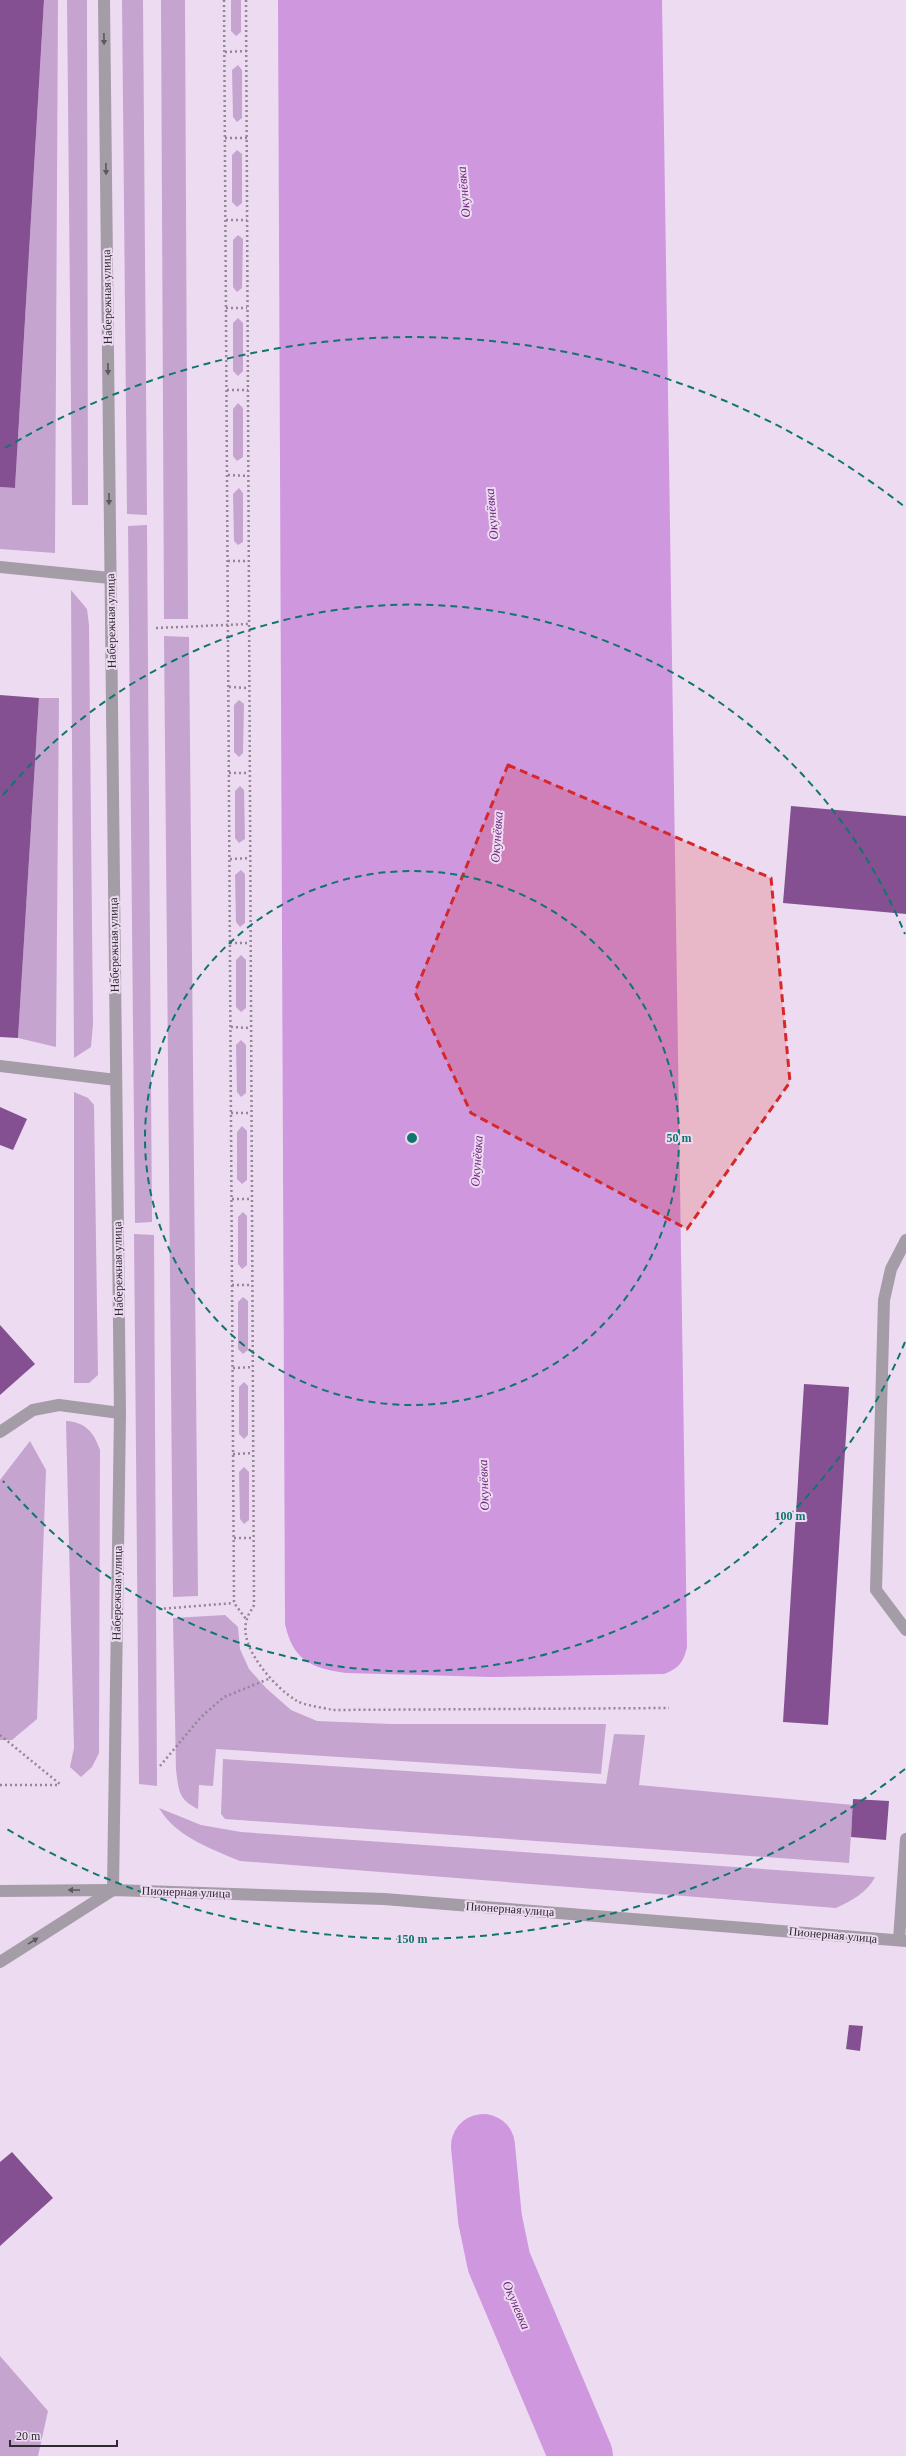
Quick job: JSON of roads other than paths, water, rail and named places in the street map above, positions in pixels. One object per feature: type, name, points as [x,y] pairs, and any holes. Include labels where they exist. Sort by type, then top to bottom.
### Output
[{"type":"street","name":"Набережная улица","points":[[104,0],[120,1413],[113,1890]]},
{"type":"street","points":[[0,567],[110,578]]},
{"type":"street","points":[[0,1066],[116,1080]]},
{"type":"street","points":[[906,1240],[891,1269],[884,1300],[876,1590],[906,1630]]},
{"type":"street","points":[[0,1432],[33,1410],[59,1405],[120,1413]]},
{"type":"street","points":[[903,1941],[906,1839]]},
{"type":"street","points":[[0,1962],[113,1890]]},
{"type":"street","name":"Пионерная улица","points":[[0,1891],[113,1890],[392,1900],[903,1941]]},
{"type":"water","name":"Окунёвка","points":[[278,0],[662,0],[687,1647],[680,1664],[673,1670],[664,1674],[491,1677],[346,1673],[322,1668],[305,1660],[298,1654],[293,1646],[288,1636],[285,1624]]},
{"type":"waterway","name":"Окуневка","points":[[483,2146],[490,2219],[499,2262],[581,2456]]}]
